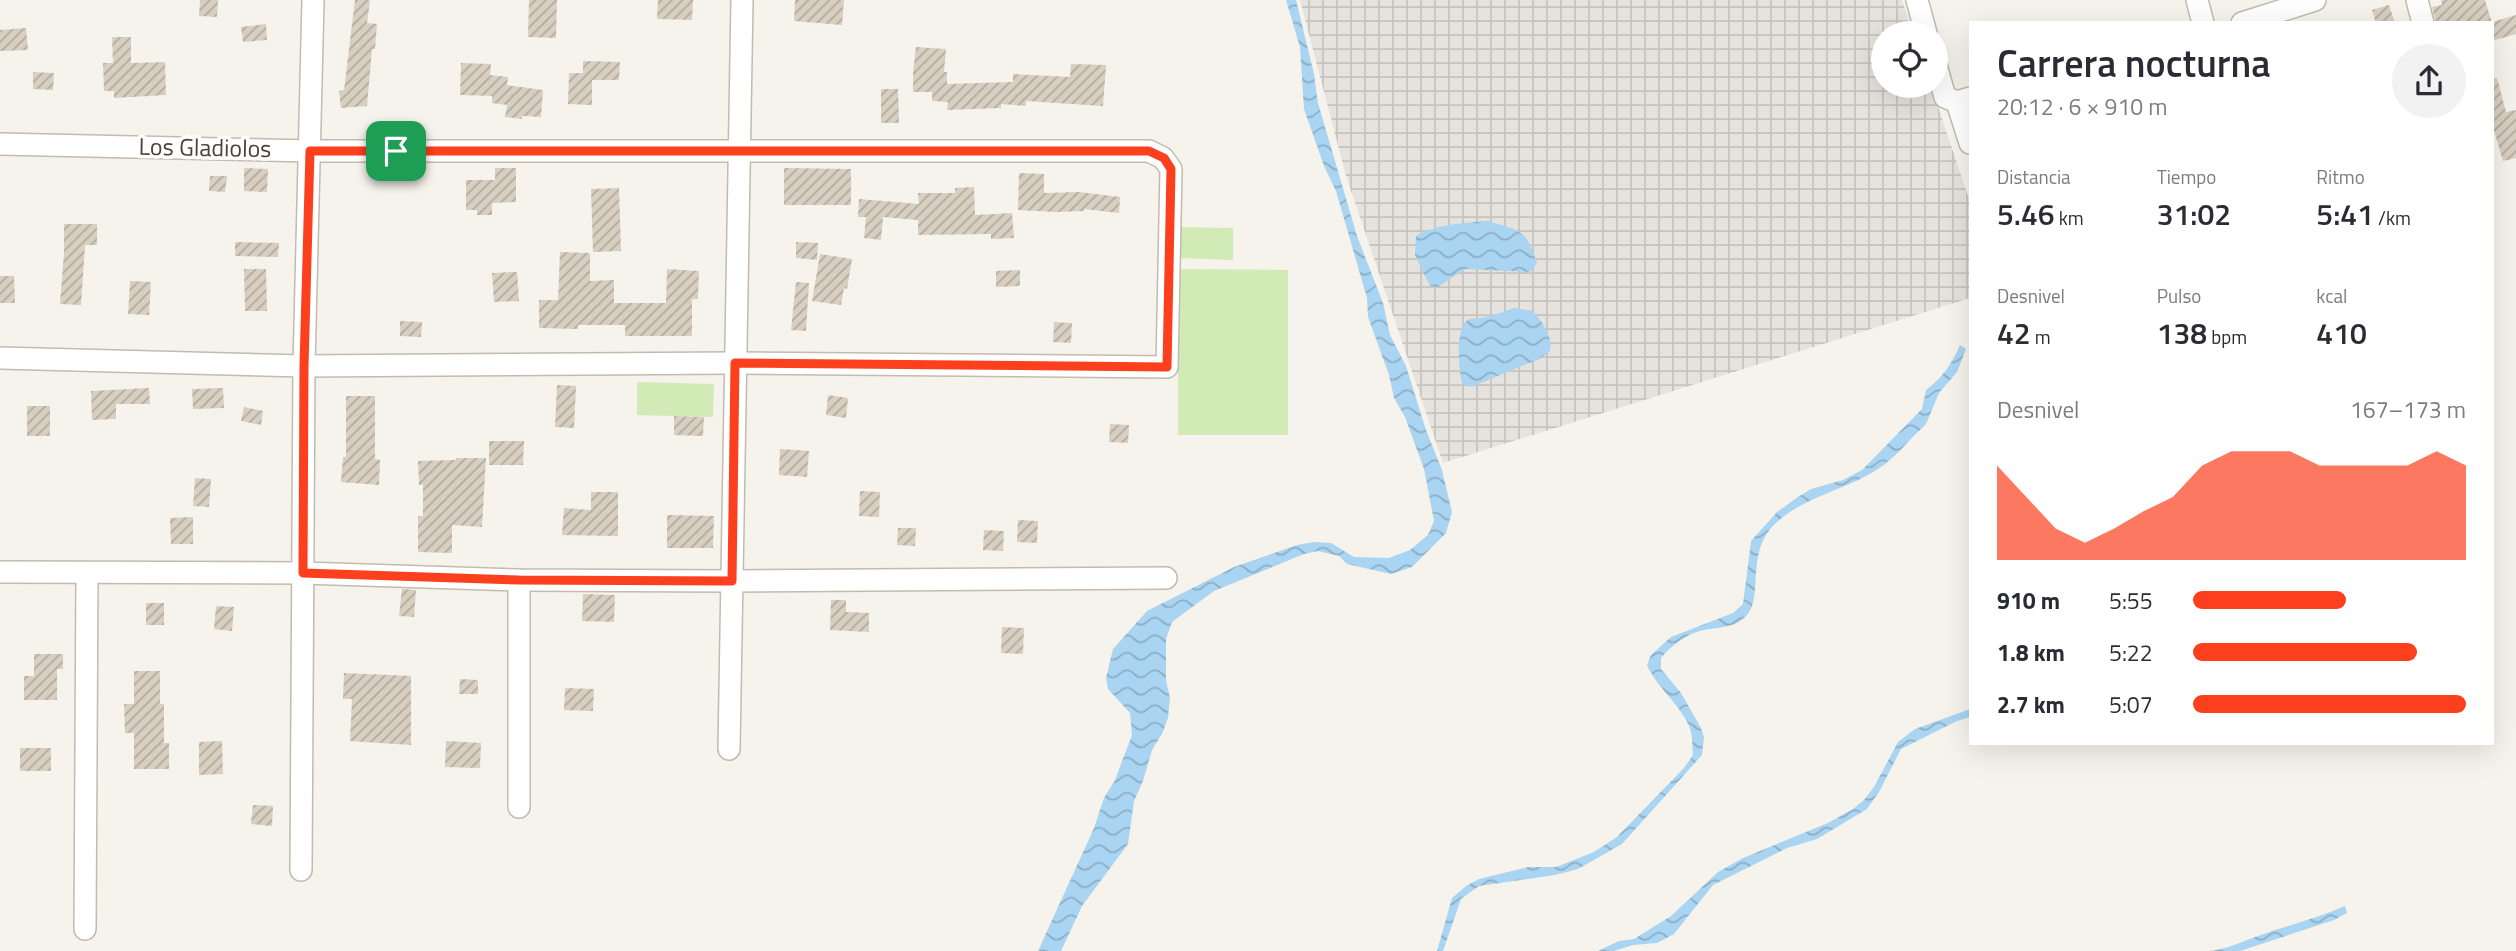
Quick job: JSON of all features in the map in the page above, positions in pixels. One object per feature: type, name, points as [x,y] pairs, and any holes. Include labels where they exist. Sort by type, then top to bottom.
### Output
[{"type":"street","points":[[301,870],[304,366],[313,0]]},
{"type":"street","points":[[729,749],[742,0]]},
{"type":"street","points":[[1917,0],[1923,21]]},
{"type":"street","points":[[2197,0],[2202,21]]},
{"type":"street","points":[[2248,21],[2315,0]]},
{"type":"street","points":[[2417,0],[2422,21]]},
{"type":"street","points":[[1964,100],[1969,136]]},
{"type":"street","name":"Los Gladiolos","points":[[0,144],[310,151],[1149,151],[1164,158],[1171,169],[1167,367],[735,363]]},
{"type":"street","points":[[0,358],[304,366],[735,363]]},
{"type":"street","points":[[0,572],[303,573],[519,580],[1166,578]]},
{"type":"street","points":[[85,929],[88,574]]},
{"type":"street","points":[[519,580],[519,807]]},
{"type":"shaded area","points":[[1300,0],[1902,0],[1909,21],[1871,21],[1871,98],[1935,98],[1969,199],[1969,298],[1443,463],[1346,176]]},
{"type":"green space","points":[[1178,227],[1233,228],[1233,260],[1178,258]]},
{"type":"green space","points":[[1178,269],[1288,270],[1288,435],[1178,435]]},
{"type":"green space","points":[[637,382],[714,384],[713,417],[637,415]]},
{"type":"water","points":[[1286,0],[1296,0],[1314,74],[1318,103],[1357,236],[1383,303],[1390,335],[1406,366],[1442,470],[1452,512],[1446,533],[1412,567],[1391,574],[1347,564],[1339,556],[1318,551],[1304,554],[1214,591],[1172,622],[1166,639],[1166,680],[1170,698],[1168,718],[1152,750],[1134,801],[1128,844],[1082,906],[1061,951],[1038,951],[1094,828],[1104,798],[1115,780],[1132,735],[1130,713],[1108,689],[1106,678],[1113,649],[1147,611],[1234,567],[1297,545],[1331,543],[1354,557],[1389,558],[1410,550],[1428,535],[1434,521],[1424,469],[1405,417],[1394,398],[1389,375],[1368,317],[1367,298],[1336,191],[1304,109],[1300,47]]},
{"type":"water","points":[[1488,221],[1515,230],[1525,237],[1537,263],[1530,272],[1465,269],[1438,287],[1430,286],[1415,255],[1416,236],[1460,223]]},
{"type":"water","points":[[1514,308],[1533,311],[1548,335],[1550,351],[1539,359],[1471,387],[1462,383],[1459,348],[1465,323],[1470,319]]},
{"type":"water","points":[[1960,345],[1966,349],[1957,372],[1939,393],[1926,424],[1895,455],[1865,477],[1795,509],[1771,528],[1763,539],[1759,552],[1754,600],[1745,617],[1729,626],[1689,635],[1661,658],[1661,669],[1681,693],[1701,728],[1704,737],[1702,755],[1622,844],[1578,869],[1479,886],[1461,899],[1443,951],[1437,951],[1452,898],[1466,886],[1479,879],[1528,867],[1556,867],[1594,852],[1617,837],[1684,768],[1693,755],[1690,729],[1680,710],[1651,673],[1647,665],[1651,655],[1671,637],[1733,613],[1743,604],[1751,541],[1777,512],[1798,497],[1811,489],[1843,480],[1862,470],[1922,409],[1926,390],[1946,370]]},
{"type":"water","points":[[1969,709],[1969,717],[1901,749],[1867,809],[1817,839],[1787,848],[1713,885],[1674,934],[1657,943],[1633,945],[1614,951],[1598,951],[1619,941],[1634,939],[1671,916],[1718,872],[1743,858],[1828,823],[1853,809],[1874,787],[1898,742],[1915,729]]},
{"type":"water","points":[[2345,906],[2347,913],[2334,920],[2240,951],[2209,951],[2229,947]]},
{"type":"building","points":[[200,0],[218,0],[217,17],[199,16]]},
{"type":"building","points":[[355,0],[370,0],[367,23],[377,24],[375,49],[372,49],[367,106],[341,108],[339,91],[344,90]]},
{"type":"building","points":[[529,0],[557,0],[556,38],[528,37]]},
{"type":"building","points":[[658,0],[693,0],[692,20],[657,19]]},
{"type":"building","points":[[795,0],[844,0],[842,25],[794,21]]},
{"type":"building","points":[[2441,0],[2485,0],[2491,21],[2436,21],[2432,7],[2442,5]]},
{"type":"building","points":[[2389,5],[2394,21],[2375,21],[2372,10]]},
{"type":"building","points":[[2516,15],[2516,34],[2494,40],[2494,21]]},
{"type":"building","points":[[266,24],[267,40],[243,42],[241,27]]},
{"type":"building","points":[[26,28],[28,50],[0,51],[0,30]]},
{"type":"building","points":[[112,37],[131,37],[131,63],[165,62],[166,95],[114,98],[114,91],[104,91],[103,63],[113,63]]},
{"type":"building","points":[[916,47],[946,49],[944,72],[947,72],[947,84],[1013,82],[1013,74],[1070,77],[1071,64],[1106,65],[1103,106],[1026,101],[1026,106],[1001,104],[1001,108],[947,110],[948,102],[932,101],[932,92],[913,92]]},
{"type":"building","points":[[583,61],[620,62],[619,80],[592,80],[592,105],[568,104],[569,73],[583,73]]},
{"type":"building","points":[[461,63],[491,64],[490,75],[508,77],[507,85],[543,90],[541,117],[505,117],[507,105],[492,103],[492,96],[460,95]]},
{"type":"building","points":[[33,72],[54,73],[53,90],[33,89]]},
{"type":"building","points":[[2497,78],[2506,112],[2516,110],[2516,158],[2503,161],[2494,131],[2494,79]]},
{"type":"building","points":[[881,89],[898,89],[899,123],[881,123]]},
{"type":"building","points":[[244,168],[268,169],[267,192],[244,191]]},
{"type":"building","points":[[495,168],[516,168],[516,202],[492,203],[492,215],[477,215],[477,210],[466,210],[466,180],[495,180]]},
{"type":"building","points":[[784,168],[851,169],[851,205],[784,205]]},
{"type":"building","points":[[1019,173],[1044,174],[1044,193],[1079,192],[1120,197],[1119,213],[1084,209],[1055,212],[1018,210]]},
{"type":"building","points":[[210,176],[227,176],[225,192],[209,191]]},
{"type":"building","points":[[974,187],[975,215],[1012,213],[1014,238],[991,239],[991,234],[918,235],[918,220],[883,217],[881,240],[864,238],[866,217],[858,217],[859,199],[919,204],[918,193],[955,193],[955,188]]},
{"type":"building","points":[[619,188],[621,251],[593,252],[591,189]]},
{"type":"building","points":[[64,224],[97,224],[97,245],[85,245],[81,305],[60,304]]},
{"type":"building","points":[[235,242],[279,243],[278,257],[235,256]]},
{"type":"building","points":[[796,242],[818,243],[817,260],[796,258]]},
{"type":"building","points":[[560,252],[590,253],[590,281],[614,280],[614,303],[666,303],[667,269],[699,271],[698,299],[692,299],[692,336],[625,336],[625,325],[578,325],[578,329],[539,328],[539,300],[558,300]]},
{"type":"building","points":[[820,254],[852,259],[847,289],[844,288],[841,305],[812,301]]},
{"type":"building","points":[[244,269],[266,269],[267,311],[245,311]]},
{"type":"building","points":[[1020,270],[1020,286],[996,287],[996,271]]},
{"type":"building","points":[[517,272],[519,301],[494,302],[492,273]]},
{"type":"building","points":[[0,276],[14,276],[15,303],[0,303]]},
{"type":"building","points":[[130,281],[151,282],[149,315],[128,314]]},
{"type":"building","points":[[796,282],[809,283],[806,331],[791,330]]},
{"type":"building","points":[[400,321],[422,322],[421,337],[400,336]]},
{"type":"building","points":[[1054,322],[1072,323],[1071,343],[1053,342]]},
{"type":"building","points":[[557,385],[576,386],[574,428],[555,427]]},
{"type":"building","points":[[149,388],[150,404],[116,404],[116,419],[92,420],[91,391]]},
{"type":"building","points":[[223,388],[224,408],[193,409],[192,389]]},
{"type":"building","points":[[828,395],[848,398],[846,418],[826,415]]},
{"type":"building","points":[[346,396],[375,396],[375,459],[380,460],[379,485],[341,482],[343,457],[346,457]]},
{"type":"building","points":[[27,406],[50,406],[50,436],[27,436]]},
{"type":"building","points":[[244,407],[263,411],[261,425],[241,421]]},
{"type":"building","points":[[674,416],[704,417],[703,436],[674,435]]},
{"type":"building","points":[[1110,424],[1129,425],[1128,443],[1109,442]]},
{"type":"building","points":[[489,441],[524,441],[523,465],[489,465]]},
{"type":"building","points":[[780,449],[809,451],[807,477],[779,475]]},
{"type":"building","points":[[486,458],[482,527],[452,525],[452,553],[418,552],[418,516],[423,516],[423,485],[419,485],[418,461]]},
{"type":"building","points":[[195,478],[211,479],[209,507],[193,506]]},
{"type":"building","points":[[860,491],[880,492],[879,517],[859,516]]},
{"type":"building","points":[[591,492],[618,492],[618,536],[562,535],[564,508],[591,510]]},
{"type":"building","points":[[667,515],[714,516],[713,548],[667,548]]},
{"type":"building","points":[[193,517],[193,544],[171,544],[170,518]]},
{"type":"building","points":[[1018,520],[1038,521],[1037,543],[1017,542]]},
{"type":"building","points":[[898,528],[916,528],[915,546],[897,545]]},
{"type":"building","points":[[984,530],[1004,531],[1003,551],[983,550]]},
{"type":"building","points":[[402,589],[416,590],[414,617],[399,616]]},
{"type":"building","points":[[583,594],[615,595],[614,622],[582,621]]},
{"type":"building","points":[[831,600],[846,600],[846,612],[869,613],[869,632],[830,630]]},
{"type":"building","points":[[146,603],[164,603],[164,625],[146,625]]},
{"type":"building","points":[[216,606],[234,607],[232,631],[214,629]]},
{"type":"building","points":[[1002,627],[1024,628],[1023,654],[1001,653]]},
{"type":"building","points":[[34,654],[63,654],[63,669],[57,669],[57,700],[24,700],[24,676],[34,676]]},
{"type":"building","points":[[134,671],[160,671],[160,704],[164,704],[164,743],[169,743],[169,769],[134,769],[134,733],[125,733],[124,704],[134,704]]},
{"type":"building","points":[[344,673],[411,676],[411,745],[350,741],[352,699],[343,699]]},
{"type":"building","points":[[460,679],[478,680],[478,694],[459,694]]},
{"type":"building","points":[[565,688],[594,689],[593,711],[564,710]]},
{"type":"building","points":[[222,741],[223,774],[199,775],[199,742]]},
{"type":"building","points":[[446,741],[481,743],[480,768],[445,767]]},
{"type":"building","points":[[20,748],[51,748],[51,771],[20,771]]},
{"type":"building","points":[[253,805],[273,806],[272,826],[251,824]]},
{"type":"route","points":[[310,151],[396,151],[1149,151],[1164,158],[1171,169],[1167,367],[735,363],[732,581],[519,580],[303,573],[304,366],[310,151]]}]
